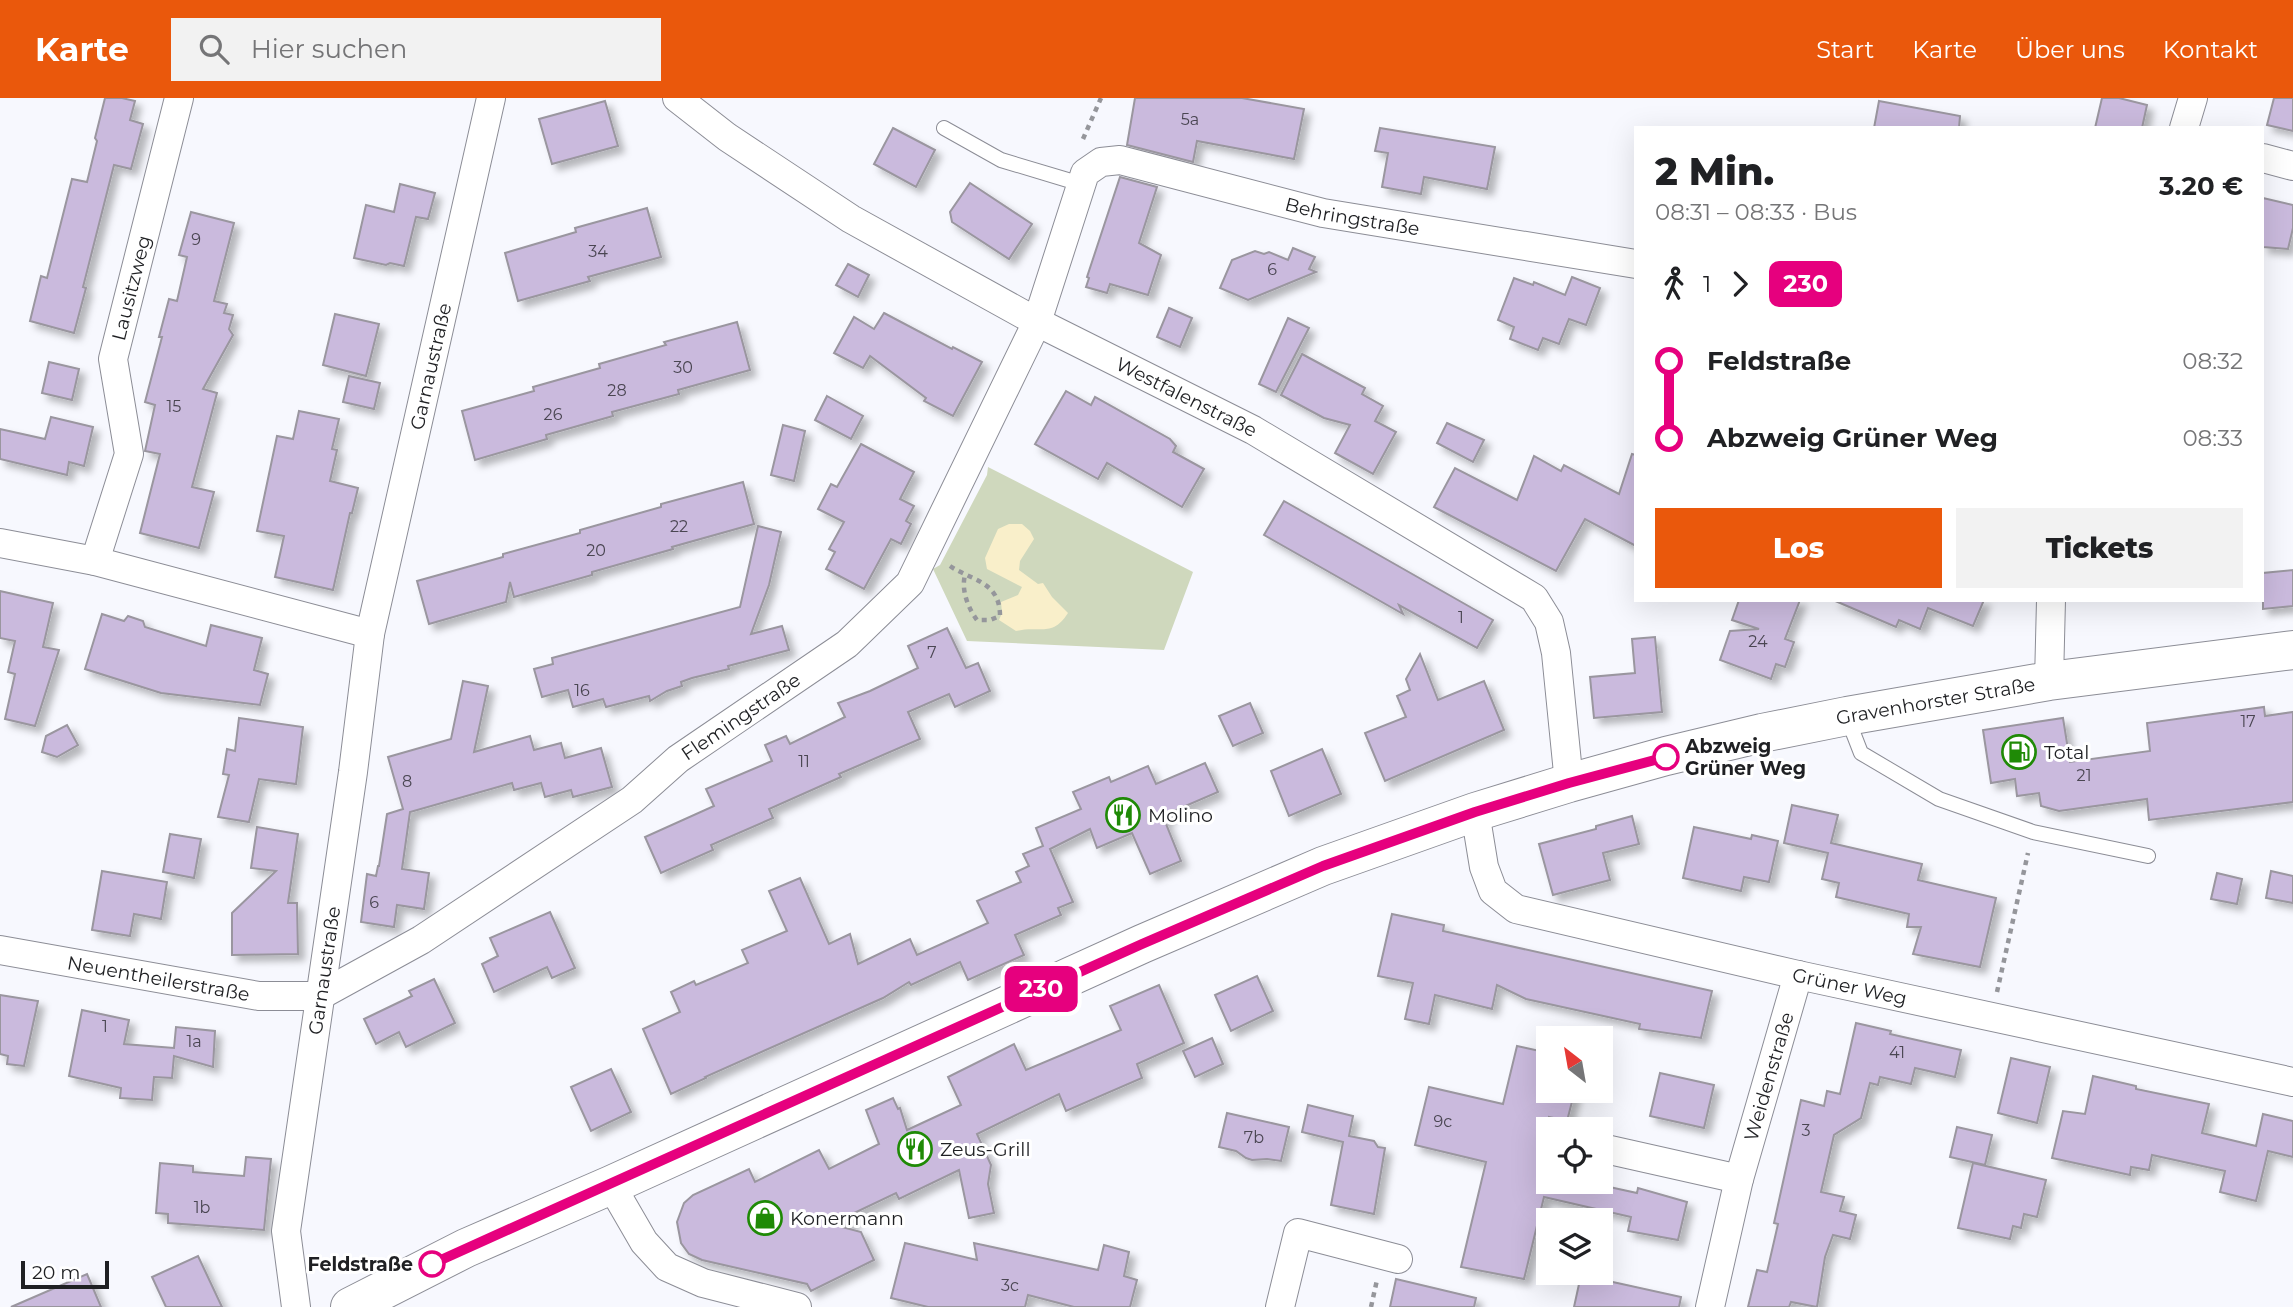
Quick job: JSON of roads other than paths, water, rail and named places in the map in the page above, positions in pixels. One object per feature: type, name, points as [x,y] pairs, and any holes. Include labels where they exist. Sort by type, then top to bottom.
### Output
[{"type":"main road","name":"Gravenhorster Straße","points":[[350,1307],[466,1248],[1178,928],[1323,866],[1475,812],[1569,783],[1762,733],[1847,716],[2049,681],[2293,650]]},
{"type":"street","name":"Lausitzweg","points":[[95,561],[129,454],[113,359],[179,98]]},
{"type":"street","name":"Garnaustraße","points":[[296,1307],[286,1231],[370,634],[491,98]]},
{"type":"street","name":"Westfalenstraße","points":[[677,98],[727,137],[851,219],[1037,322],[1253,430],[1534,598],[1549,622],[1556,653],[1569,783]]},
{"type":"street","points":[[2185,126],[2193,98]]},
{"type":"street","points":[[2264,158],[2293,166]]},
{"type":"street","name":"Behringstraße","points":[[1037,322],[1085,173],[1101,162],[1120,160],[1323,213],[1634,264]]},
{"type":"street","name":"Flemingstraße","points":[[319,996],[421,940],[632,800],[678,759],[847,644],[910,583],[1037,322]]},
{"type":"street","points":[[0,543],[95,561],[370,634]]},
{"type":"street","points":[[2049,681],[2052,602]]},
{"type":"street","name":"Grüner Weg","points":[[1475,812],[1484,867],[1493,891],[1516,909],[1798,975],[2293,1082]]},
{"type":"street","name":"Neuentheilerstraße","points":[[0,950],[259,996],[319,996]]},
{"type":"street","name":"Weidenstraße","points":[[1710,1307],[1739,1179],[1798,975]]},
{"type":"street","points":[[1613,1151],[1739,1179]]},
{"type":"street","points":[[611,1185],[645,1242],[667,1267],[747,1301],[797,1307]]},
{"type":"street","points":[[1280,1307],[1298,1233],[1398,1259]]},
{"type":"lane","points":[[944,128],[1001,160],[1081,184]]},
{"type":"lane","points":[[1847,716],[1861,754],[1939,799],[2033,832],[2148,856]]},
{"type":"place","name":"Total","points":[[2019,752]]},
{"type":"place","name":"Abzweig Grüner Weg","points":[[1666,757]]},
{"type":"place","name":"Molino","points":[[1123,815]]},
{"type":"place","name":"Zeus-Grill","points":[[915,1149]]},
{"type":"place","name":"Konermann","points":[[765,1218]]},
{"type":"place","name":"Feldstraße","points":[[432,1264]]}]
